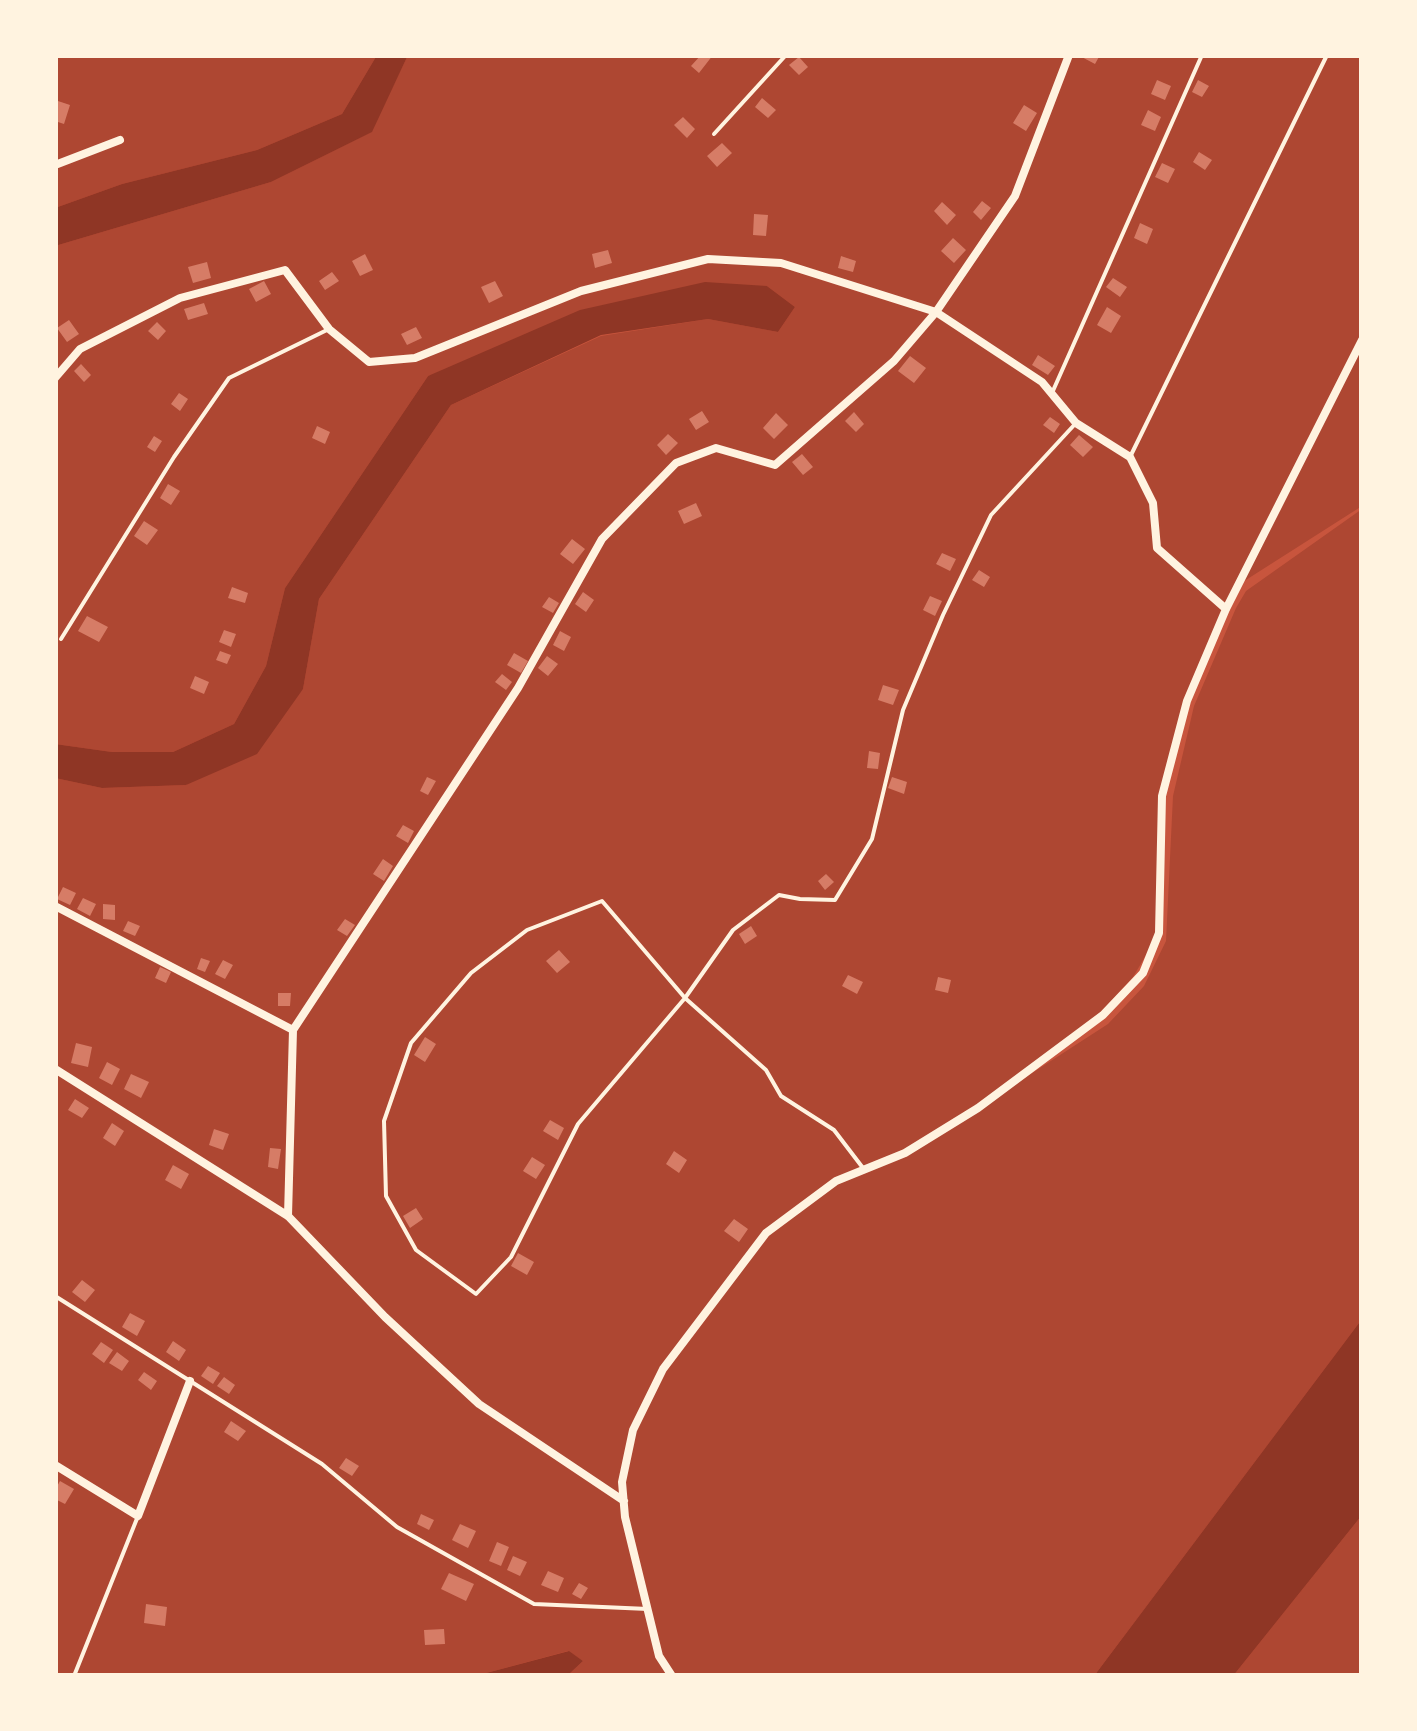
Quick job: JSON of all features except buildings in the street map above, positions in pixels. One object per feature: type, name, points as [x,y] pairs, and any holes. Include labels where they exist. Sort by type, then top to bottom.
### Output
[{"type":"street","points":[[288,1216],[293,1030],[518,688],[602,538],[676,463],[716,448],[774,466],[894,361],[936,312],[1015,196],[1066,56]]},
{"type":"street","points":[[55,165],[120,140]]},
{"type":"street","points":[[55,378],[80,349],[180,298],[286,270],[329,329],[369,362],[416,358],[581,292],[708,258],[781,263],[936,312],[1042,382],[1076,422],[1130,457],[1153,503],[1157,548],[1226,609]]},
{"type":"street","points":[[672,1676],[659,1656],[625,1516],[622,1482],[632,1430],[663,1369],[766,1233],[836,1181],[905,1153],[978,1108],[1103,1015],[1142,972],[1160,933],[1162,796],[1187,701],[1226,609],[1362,340]]},
{"type":"street","points":[[55,906],[293,1030]]},
{"type":"street","points":[[55,1070],[288,1216],[385,1317],[479,1404],[624,1501]]},
{"type":"street","points":[[55,1465],[138,1516],[190,1381]]},
{"type":"lane","points":[[714,134],[786,55]]},
{"type":"lane","points":[[1052,394],[1202,55]]},
{"type":"lane","points":[[1130,457],[1327,55]]},
{"type":"lane","points":[[60,638],[229,378],[329,329]]},
{"type":"lane","points":[[864,1169],[834,1130],[780,1096],[766,1070],[686,998],[602,900],[528,930],[470,972],[411,1043],[384,1121],[386,1196],[416,1250],[476,1294],[511,1257],[578,1124],[686,998],[733,930],[779,895],[834,900],[872,839],[903,710],[942,615],[991,515],[1076,422]]},
{"type":"lane","points":[[55,1296],[322,1464],[397,1526],[534,1604],[648,1609]]},
{"type":"lane","points":[[74,1676],[138,1516]]},
{"type":"shaded area","points":[[55,55],[377,55],[342,114],[257,150],[122,184],[55,208]]},
{"type":"shaded area","points":[[377,55],[408,55],[372,132],[271,182],[55,246],[55,208],[122,184],[257,150],[342,114]]},
{"type":"shaded area","points":[[408,55],[1362,55],[1362,506],[1238,585],[1184,698],[1163,796],[1159,933],[1133,977],[1102,1011],[992,1099],[1108,1024],[1144,986],[1166,941],[1173,796],[1194,706],[1236,608],[1246,591],[1362,509],[1362,1319],[1094,1676],[567,1676],[583,1661],[568,1651],[475,1676],[55,1676],[55,778],[102,788],[186,785],[303,689],[319,599],[451,405],[601,336],[708,319],[778,332],[795,307],[767,286],[428,376],[285,588],[266,666],[234,724],[173,752],[112,752],[55,744],[55,246],[271,182],[371,132]]},
{"type":"shaded area","points":[[705,282],[767,286],[795,307],[778,332],[708,319],[601,335],[451,405],[319,599],[303,689],[257,754],[186,785],[102,788],[55,778],[55,744],[112,752],[173,752],[234,724],[266,666],[285,588],[428,376],[580,310]]},
{"type":"shaded area","points":[[1362,1319],[1362,1515],[1233,1676],[1094,1676]]},
{"type":"shaded area","points":[[1362,1515],[1362,1676],[1233,1676]]},
{"type":"shaded area","points":[[569,1651],[583,1661],[567,1676],[475,1676]]}]
